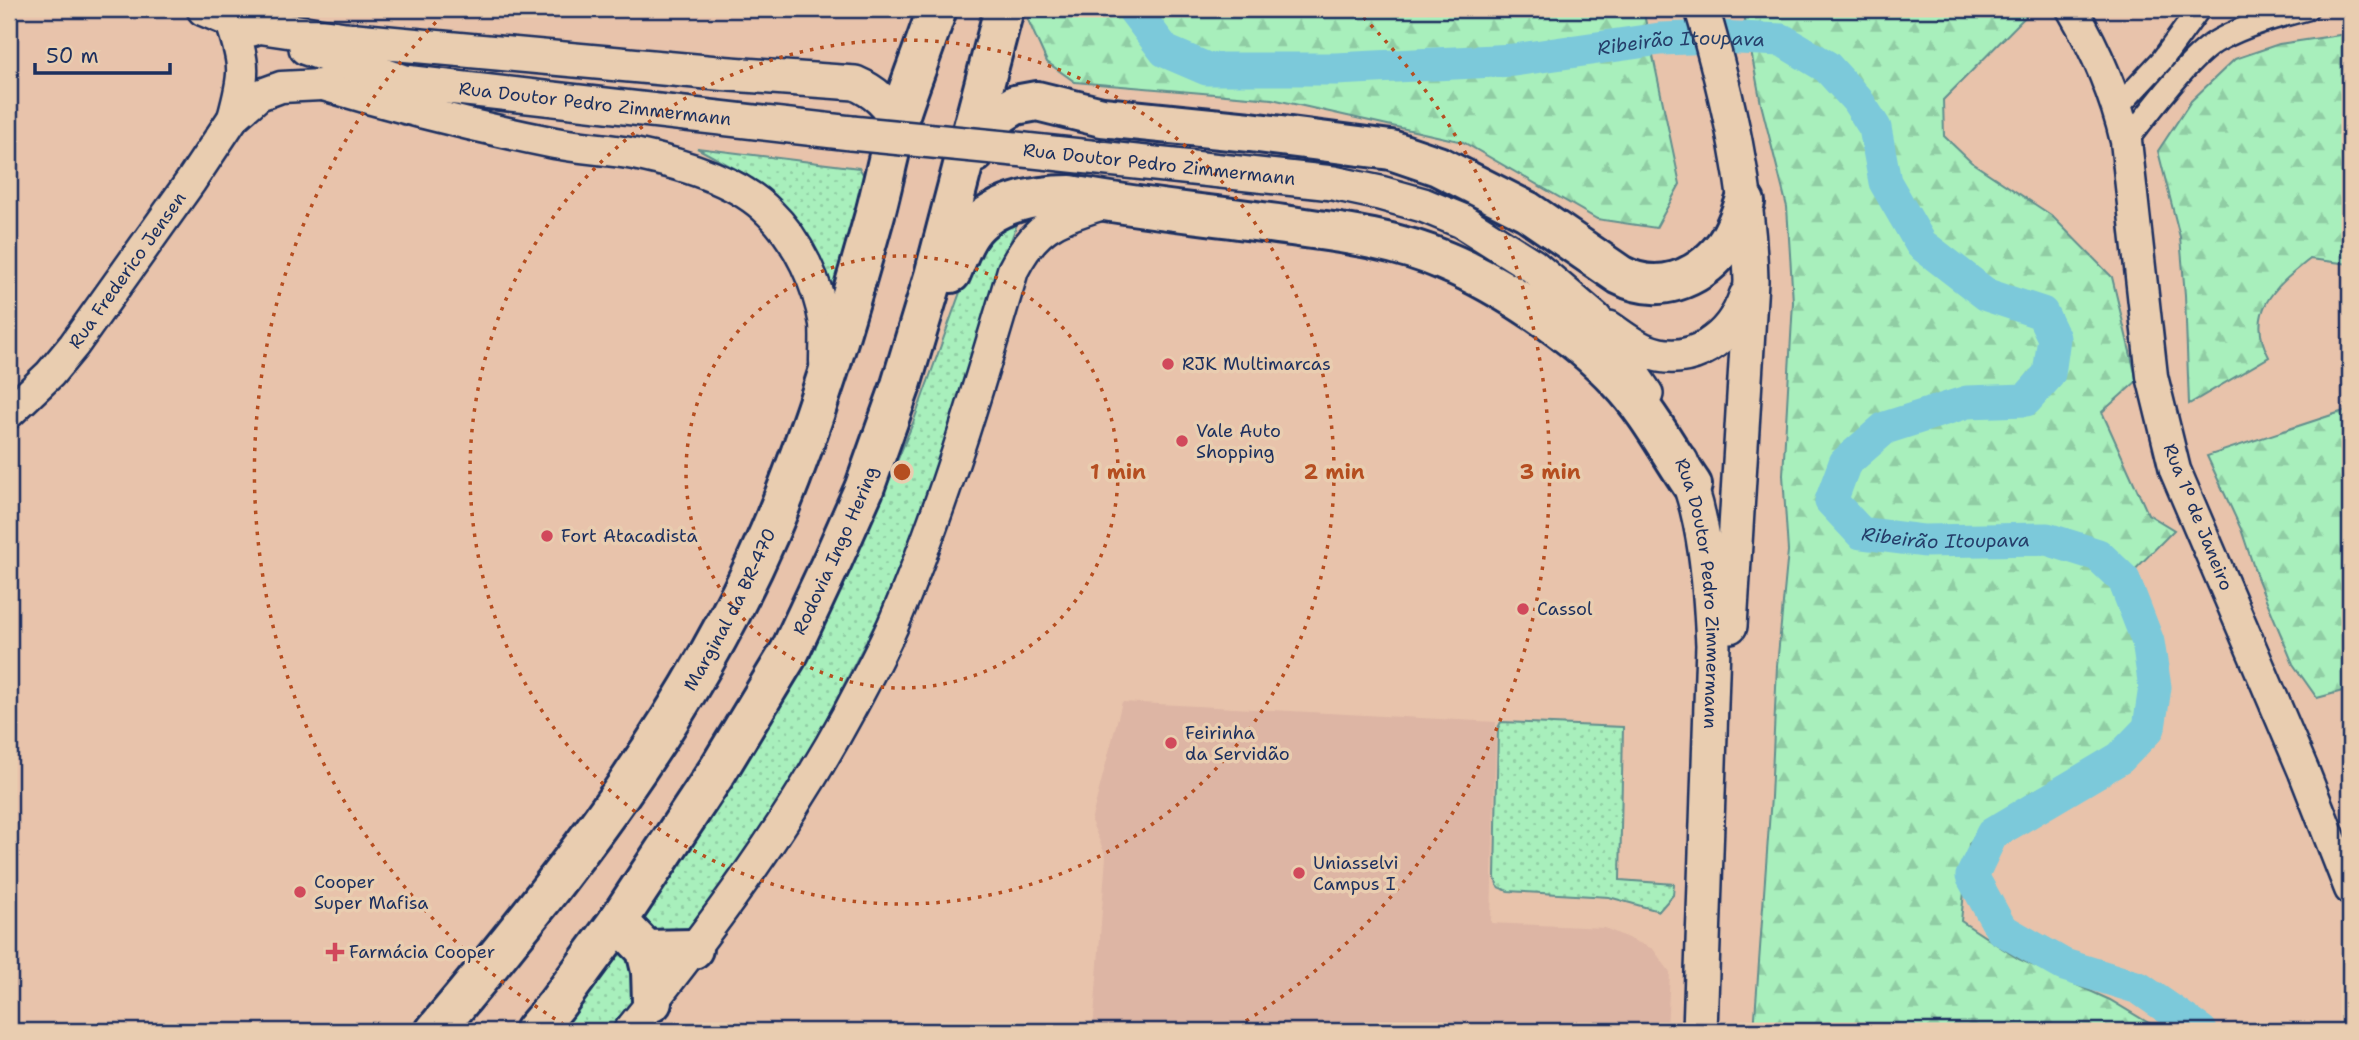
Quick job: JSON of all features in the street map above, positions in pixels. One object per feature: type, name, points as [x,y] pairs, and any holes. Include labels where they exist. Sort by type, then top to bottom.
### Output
[{"type":"highway","name":"Marginal da BR-470","points":[[435,1031],[531,914],[631,781],[693,684],[769,534],[794,471],[827,372],[875,213],[898,123],[937,9]]},
{"type":"highway","name":"Rodovia Ingo Hering","points":[[534,1031],[618,921],[718,771],[790,651],[864,489],[901,385],[934,276],[1004,9]]},
{"type":"highway","points":[[958,185],[999,115],[1015,105],[1038,101],[1102,117],[1287,136],[1391,150],[1438,166],[1527,211],[1620,275],[1649,286],[1667,284],[1708,264],[1724,247],[1736,227],[1745,202]]},
{"type":"highway","points":[[901,385],[970,233],[986,216],[1006,206],[1051,195],[1070,195],[1325,230],[1370,239],[1444,260],[1488,281],[1529,307],[1564,333],[1619,381],[1692,485]]},
{"type":"highway","points":[[618,921],[646,950],[651,971],[640,1017]]},
{"type":"highway","points":[[646,950],[693,949]]},
{"type":"main road","name":"Rua Doutor Pedro Zimmermann","points":[[1702,9],[1724,82],[1745,202],[1751,281],[1729,644],[1708,788]]},
{"type":"main road","points":[[217,15],[345,39],[855,83],[873,91],[889,107],[898,123]]},
{"type":"main road","name":"Rua Doutor Pedro Zimmermann","points":[[217,15],[404,82],[851,133],[1334,183],[1423,205],[1462,221],[1533,266],[1595,319],[1642,387],[1692,485],[1711,598],[1713,645],[1700,1031]]},
{"type":"main road","points":[[1595,319],[1645,351],[1667,357],[1689,355],[1720,339],[1744,304],[1751,281]]},
{"type":"street","name":"Rua 1º de Janeiro","points":[[2072,9],[2091,41],[2118,107],[2126,141],[2152,376],[2175,470],[2348,873]]},
{"type":"street","points":[[2118,107],[2162,61],[2199,9]]},
{"type":"street","points":[[2126,141],[2193,60],[2217,41],[2263,22],[2307,9]]},
{"type":"street","name":"Rua Frederico Jensen","points":[[217,15],[243,64],[233,118]]},
{"type":"street","name":"Rua Frederico Jensen","points":[[9,412],[50,374],[74,345],[233,118],[258,95],[281,87],[404,82]]},
{"type":"street","points":[[323,85],[400,108],[482,127],[671,163],[701,172],[741,192],[769,211],[789,237],[813,277],[825,326],[827,372]]},
{"type":"street","points":[[640,1017],[763,854],[818,769],[892,626],[941,502],[1013,270],[1024,248],[1036,234],[1057,220],[1109,202]]},
{"type":"shaded area","name":"Uniasselvi Campus I","points":[[1122,702],[1496,722],[1491,923],[1605,928],[1653,949],[1670,972],[1667,1031],[1093,1031],[1106,856],[1091,821]]},
{"type":"green space","points":[[1031,9],[1643,9],[1680,184],[1656,228],[1597,219],[1463,142],[1272,99],[1075,82],[1047,62],[1028,20]]},
{"type":"green space","points":[[1743,9],[2033,9],[1943,100],[1944,136],[1971,162],[2051,215],[2112,277],[2137,381],[2102,412],[2148,514],[2174,530],[2113,592],[2136,627],[2145,648],[2149,668],[2147,694],[2138,719],[2123,742],[2103,759],[2026,796],[1969,844],[1961,921],[2019,959],[2110,1000],[2162,1031],[1754,1031],[1771,797],[1777,666],[1788,551],[1783,475],[1793,302],[1787,207],[1761,104]]},
{"type":"green space","points":[[2350,25],[2350,264],[2310,259],[2286,279],[2268,300],[2262,312],[2262,340],[2269,357],[2189,404],[2180,237],[2158,151],[2191,101],[2235,59],[2279,44],[2346,34]]},
{"type":"green space","points":[[697,148],[859,168],[869,183],[835,316],[789,213],[747,175]]},
{"type":"green space","points":[[1017,224],[993,289],[929,499],[877,620],[805,761],[754,844],[690,929],[672,941],[635,923],[828,614],[875,514],[913,423],[976,248],[1010,225]]},
{"type":"green space","points":[[2350,409],[2350,689],[2317,698],[2293,664],[2258,580],[2241,529],[2207,456]]},
{"type":"green space","points":[[1501,722],[1623,727],[1620,880],[1674,884],[1673,895],[1659,911],[1609,897],[1508,891],[1498,887],[1495,878],[1498,728]]},
{"type":"green space","points":[[622,941],[634,962],[635,999],[612,1031],[553,1031]]},
{"type":"waterway","name":"Ribeirão Itoupava","points":[[1133,9],[1165,51],[1207,69],[1336,69],[1514,60],[1660,39],[1717,37],[1782,40],[1827,67],[1857,100],[1875,128],[1885,182],[1921,244],[1987,295],[2042,313],[2054,338],[2049,374],[2026,400],[1967,402],[1885,428],[1845,463],[1831,501],[1861,533],[1924,541],[2047,539],[2098,555],[2124,580],[2148,642],[2155,687],[2149,728],[2120,758],[1992,834],[1972,876],[2001,929],[2064,965],[2139,988],[2201,1031]]},
{"type":"place","name":"RJK Multimarcas","points":[[1168,364]]},
{"type":"place","name":"Vale Auto Shopping","points":[[1182,441]]},
{"type":"place","name":"Fort Atacadista","points":[[547,536]]},
{"type":"place","name":"Cassol","points":[[1523,609]]},
{"type":"place","name":"Feirinha da Servidão","points":[[1171,743]]},
{"type":"place","name":"Uniasselvi Campus I","points":[[1299,873]]},
{"type":"place","name":"Cooper Super Mafisa","points":[[300,892]]},
{"type":"place","name":"Farmácia Cooper","points":[[335,952]]}]
